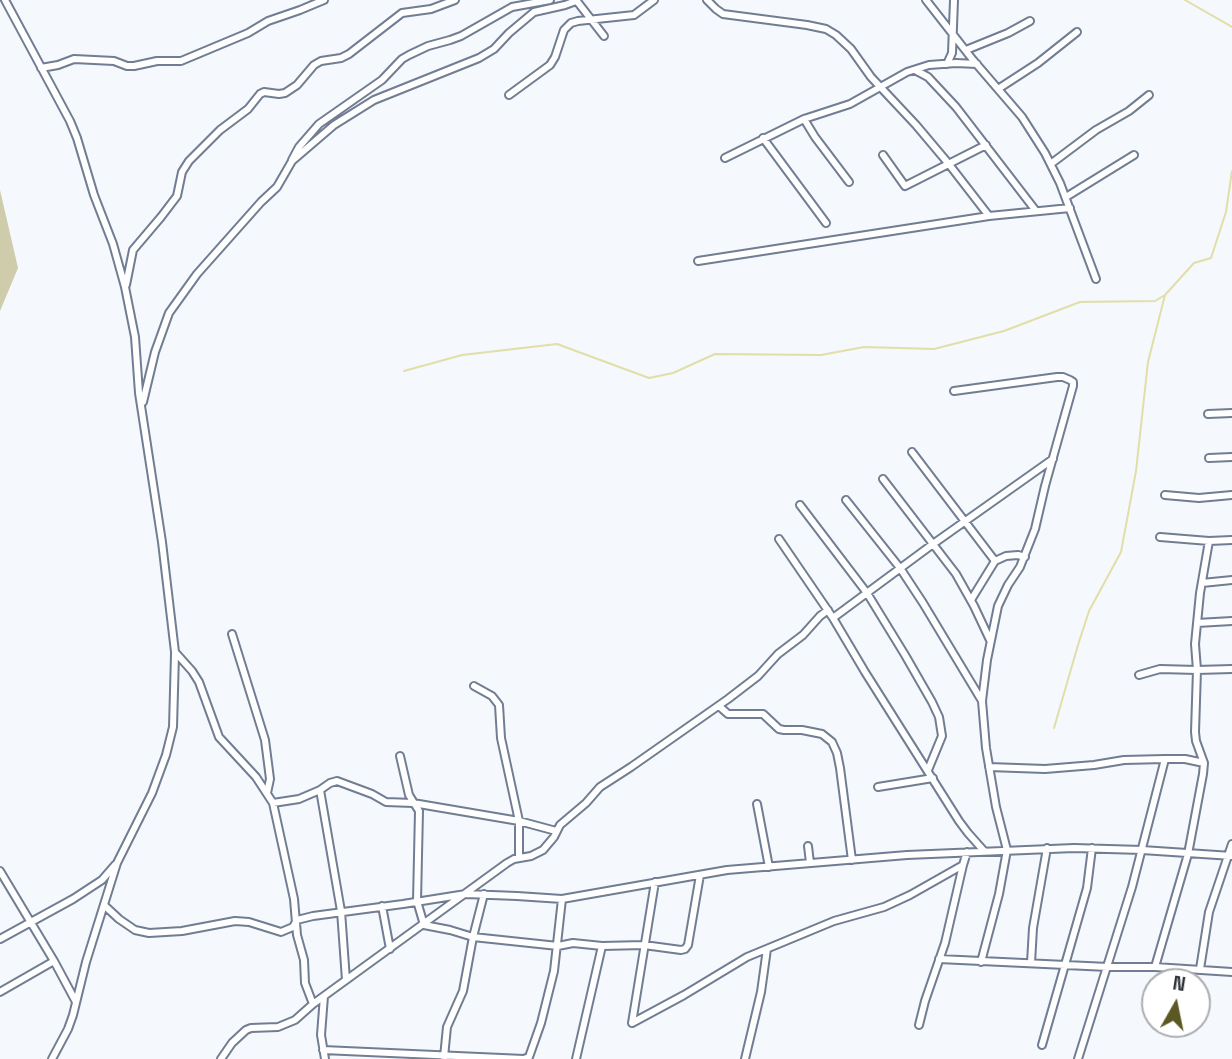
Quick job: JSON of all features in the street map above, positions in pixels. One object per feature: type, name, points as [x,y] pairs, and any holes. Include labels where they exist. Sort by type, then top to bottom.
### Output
[{"type":"street","points":[[5,0],[74,129],[125,287],[135,337],[141,408],[162,542],[175,652],[174,717],[169,744],[152,793],[117,863],[68,1029],[52,1059]]},
{"type":"street","points":[[41,68],[82,58],[114,61],[127,66],[157,61],[181,61],[248,33],[268,21],[324,0]]},
{"type":"street","points":[[125,287],[133,250],[177,196],[185,166],[213,136],[248,109],[260,94],[285,93],[314,65],[349,54],[402,13],[431,9],[455,0]]},
{"type":"street","points":[[141,408],[155,352],[169,313],[181,293],[277,187],[299,147],[319,124],[382,80],[402,59],[428,46],[461,36],[512,7],[550,0]]},
{"type":"street","points":[[292,161],[334,125],[374,100],[479,58],[494,49],[534,12],[568,5],[576,0],[604,36]]},
{"type":"street","points":[[509,95],[550,65],[567,26],[574,21],[634,15],[654,0]]},
{"type":"street","points":[[707,0],[723,14],[786,21],[826,29],[836,35],[948,163],[989,216]]},
{"type":"street","points":[[926,0],[1022,117],[1052,163],[1096,279]]},
{"type":"street","points":[[947,64],[952,53],[954,0]]},
{"type":"street","points":[[966,50],[1030,21]]},
{"type":"street","points":[[998,89],[1038,63],[1077,32]]},
{"type":"street","points":[[725,158],[804,119],[841,108],[915,70],[929,65],[977,64]]},
{"type":"street","points":[[915,70],[928,77],[956,107],[1036,211]]},
{"type":"street","points":[[1052,163],[1149,95]]},
{"type":"street","points":[[804,119],[849,182]]},
{"type":"street","points":[[763,138],[826,223]]},
{"type":"street","points":[[883,155],[905,186],[986,145]]},
{"type":"street","points":[[1066,197],[1134,155]]},
{"type":"street","points":[[698,261],[989,216],[1070,208]]},
{"type":"street","points":[[954,391],[1057,377],[1070,380],[1073,386],[1035,529],[1025,557],[998,606],[990,642],[982,701],[989,767],[1007,850],[999,894],[981,962]]},
{"type":"street","points":[[1208,414],[1232,413]]},
{"type":"street","points":[[912,452],[995,561]]},
{"type":"street","points":[[1209,458],[1232,457]]},
{"type":"street","points":[[833,618],[1053,459]]},
{"type":"street","points":[[883,479],[956,574],[990,642]]},
{"type":"street","points":[[1165,495],[1199,498],[1232,495]]},
{"type":"street","points":[[846,500],[900,568],[982,701]]},
{"type":"street","points":[[800,505],[867,593],[939,717],[942,736],[928,770]]},
{"type":"street","points":[[1160,537],[1232,540]]},
{"type":"street","points":[[779,539],[828,610],[963,827],[984,852]]},
{"type":"street","points":[[1155,967],[1188,854],[1201,791],[1204,763],[1195,732],[1195,644],[1209,541]]},
{"type":"street","points":[[971,600],[995,561],[1012,555],[1025,557]]},
{"type":"street","points":[[1202,583],[1232,580]]},
{"type":"street","points":[[221,1059],[232,1043],[246,1030],[278,1027],[295,1020],[313,1004],[507,863],[543,850],[560,825],[600,787],[631,768],[758,676],[778,654],[803,635],[828,610]]},
{"type":"street","points":[[1197,623],[1232,621]]},
{"type":"street","points":[[232,634],[265,740],[270,779],[267,793]]},
{"type":"street","points":[[175,652],[202,687],[219,737],[246,764],[273,803],[287,862],[297,935],[304,960],[305,983],[313,1004]]},
{"type":"street","points":[[1139,675],[1160,669],[1232,669]]},
{"type":"street","points":[[474,687],[492,696],[499,705],[500,738],[519,821],[519,858]]},
{"type":"street","points":[[719,706],[728,715],[763,714],[779,729],[822,734],[832,742],[840,768],[852,860]]},
{"type":"street","points":[[400,757],[409,795],[419,811],[417,901],[424,925]]},
{"type":"street","points":[[989,767],[1045,769],[1124,760],[1165,759],[1204,763]]},
{"type":"street","points":[[1078,1059],[1142,850],[1165,759]]},
{"type":"street","points":[[878,787],[933,778]]},
{"type":"street","points":[[273,803],[299,799],[337,781],[386,802],[414,803],[519,821],[556,831]]},
{"type":"street","points":[[320,790],[341,911],[346,980]]},
{"type":"street","points":[[757,804],[769,867]]},
{"type":"street","points":[[1200,968],[1209,912],[1231,856],[1232,844]]},
{"type":"street","points":[[808,846],[810,863]]},
{"type":"street","points":[[105,906],[135,930],[149,933],[182,931],[235,920],[281,932],[293,927],[297,920],[341,911],[466,894],[562,900],[727,870],[810,863],[1047,848],[1142,850],[1231,856]]},
{"type":"street","points":[[1031,963],[1032,928],[1047,848]]},
{"type":"street","points":[[1042,1045],[1087,888],[1092,848]]},
{"type":"street","points":[[919,1025],[945,943],[967,852]]},
{"type":"street","points":[[0,939],[90,888],[102,880],[117,863]]},
{"type":"street","points":[[655,882],[632,1023],[747,957],[834,921],[884,907],[963,866]]},
{"type":"street","points":[[0,871],[54,961],[75,1002]]},
{"type":"street","points":[[424,925],[473,937],[558,946],[573,943],[601,946],[644,945],[681,950],[685,949],[691,932],[700,875]]},
{"type":"street","points":[[0,889],[8,884]]},
{"type":"street","points":[[444,1057],[447,1027],[463,990],[484,894]]},
{"type":"street","points":[[323,1050],[444,1057],[529,1057],[547,1003],[558,946],[562,900]]},
{"type":"street","points":[[382,906],[390,949]]},
{"type":"street","points":[[576,1059],[601,946]]},
{"type":"street","points":[[745,1059],[761,992],[767,949]]},
{"type":"street","points":[[939,959],[1013,964],[1170,968]]},
{"type":"street","points":[[0,992],[54,961]]},
{"type":"street","points":[[1211,971],[1232,972]]},
{"type":"street","points":[[324,996],[321,1035],[325,1059]]},
{"type":"shaded area","points":[[0,190],[18,268],[0,311]]},
{"type":"waterway","points":[[1185,0],[1232,27]]},
{"type":"waterway","points":[[404,371],[462,355],[557,344],[649,378],[673,373],[715,354],[821,355],[864,347],[934,349],[1004,331],[1080,302],[1155,301],[1165,295],[1194,263],[1211,258],[1226,212],[1232,171]]},
{"type":"waterway","points":[[1054,728],[1089,611],[1121,552],[1136,471],[1148,362],[1165,295]]}]
